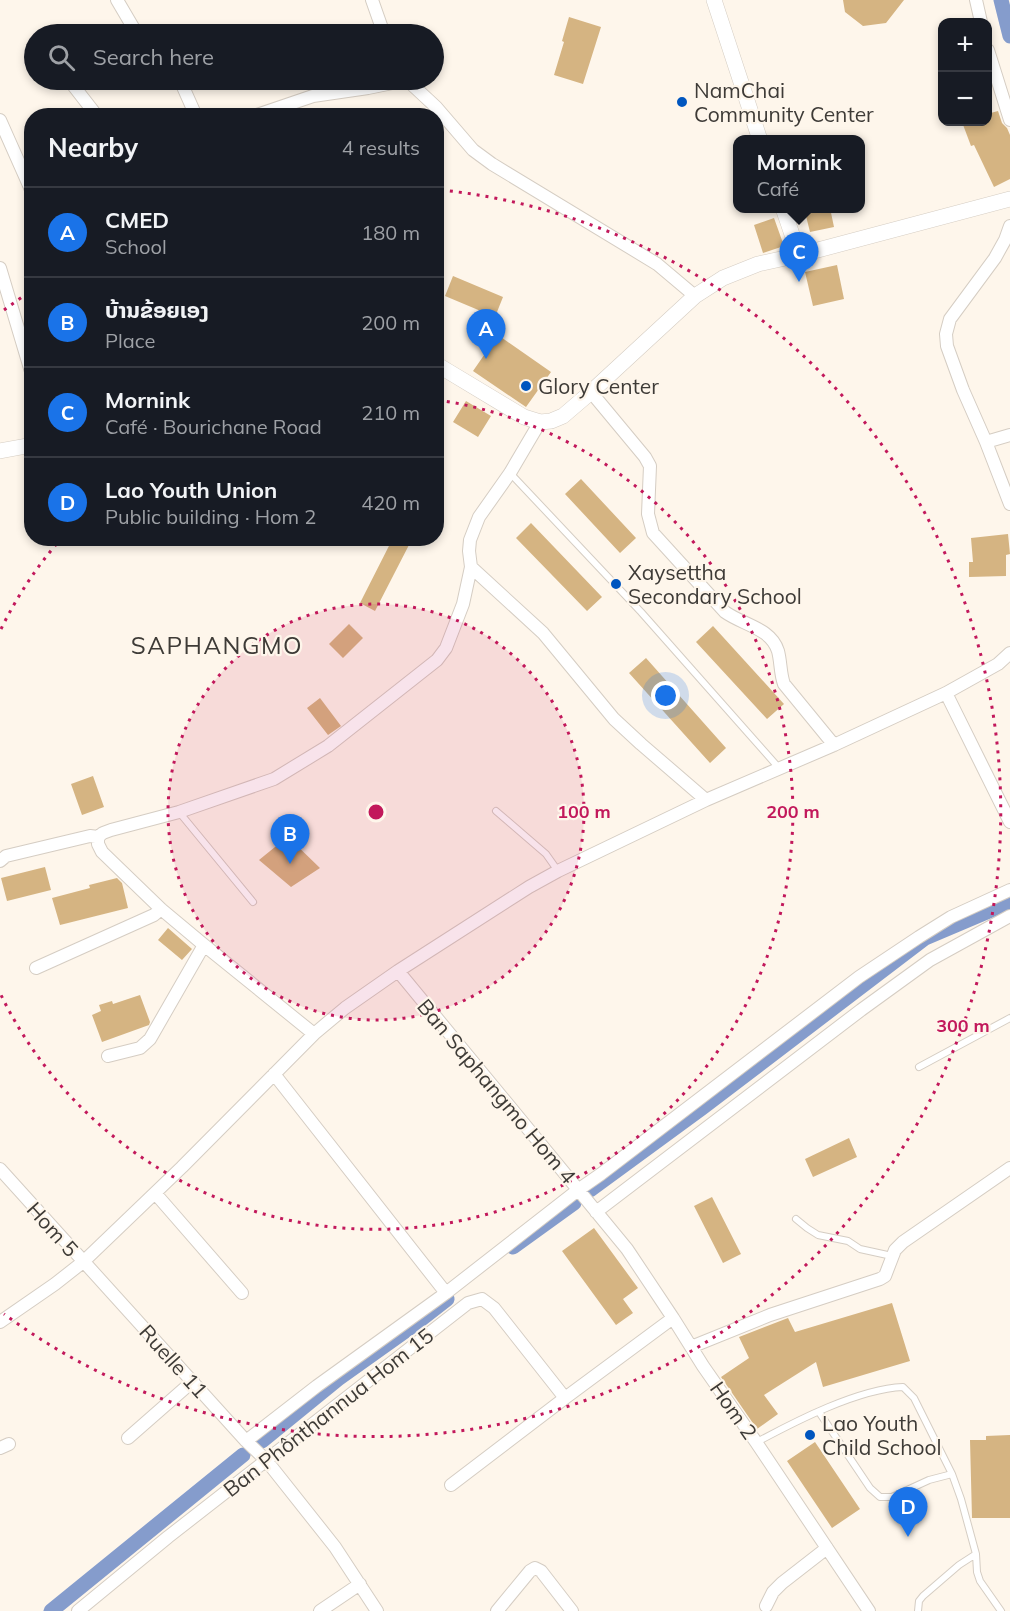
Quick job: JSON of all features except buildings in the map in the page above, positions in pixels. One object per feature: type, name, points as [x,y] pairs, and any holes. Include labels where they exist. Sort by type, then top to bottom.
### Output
[{"type":"street","points":[[117,0],[130,24]]},
{"type":"street","points":[[372,0],[380,24]]},
{"type":"street","points":[[714,0],[758,135]]},
{"type":"street","points":[[976,0],[980,18]]},
{"type":"street","points":[[992,65],[1010,120]]},
{"type":"street","points":[[77,90],[91,108]]},
{"type":"street","points":[[184,90],[192,108]]},
{"type":"street","points":[[277,108],[312,96],[354,90]]},
{"type":"street","points":[[418,90],[437,108]]},
{"type":"street","points":[[444,116],[473,150],[492,164],[657,264],[695,296]]},
{"type":"street","points":[[0,120],[24,174]]},
{"type":"street","points":[[444,369],[524,417],[540,422],[551,421],[563,416],[591,392],[695,296],[723,278],[758,264],[1009,203]]},
{"type":"street","points":[[785,213],[799,255]]},
{"type":"street","points":[[1010,226],[995,258],[950,319],[946,334],[947,346],[963,390],[1010,504]]},
{"type":"street","points":[[0,268],[24,348]]},
{"type":"street","points":[[591,392],[650,466],[648,514],[653,533],[725,612],[734,619],[766,633],[775,642],[784,684],[834,745]]},
{"type":"street","points":[[314,1034],[161,909],[102,852],[98,844],[98,837],[103,832],[179,812],[274,779],[328,746],[437,660],[446,648],[463,604],[471,567],[470,540],[479,517],[510,473],[540,422]]},
{"type":"street","points":[[986,442],[1010,435]]},
{"type":"street","points":[[0,451],[24,446]]},
{"type":"street","points":[[471,567],[543,633],[614,719],[706,800]]},
{"type":"street","points":[[0,1322],[83,1262],[314,1034],[345,1008],[398,971],[529,886],[706,800],[834,745],[946,693],[998,664],[1010,653]]},
{"type":"street","points":[[946,693],[1010,822]]},
{"type":"street","points":[[0,861],[6,856],[90,836],[98,837]]},
{"type":"street","points":[[246,1441],[317,1386],[446,1293],[859,977],[951,917],[1010,891]]},
{"type":"street","points":[[36,968],[154,915],[161,909]]},
{"type":"street","points":[[596,1212],[930,960],[1010,916]]},
{"type":"street","points":[[108,1056],[140,1048],[150,1039],[204,945]]},
{"type":"street","name":"Ban Saphangmo Hom 4","points":[[398,971],[596,1212]]},
{"type":"street","points":[[274,1074],[446,1293]]},
{"type":"street","points":[[691,1347],[770,1315],[880,1279],[885,1276],[895,1250],[903,1242],[1010,1168]]},
{"type":"street","name":"Hom 5","points":[[0,1169],[83,1262]]},
{"type":"street","points":[[155,1193],[242,1293]]},
{"type":"street","name":"Hom 2","points":[[596,1212],[627,1249],[869,1611]]},
{"type":"street","name":"Ruelle 11","points":[[83,1262],[266,1460],[335,1547],[377,1611]]},
{"type":"street","name":"Ban Phônthannua Hom 15","points":[[78,1611],[266,1460],[468,1303],[482,1299],[495,1308],[565,1398]]},
{"type":"street","points":[[451,1485],[674,1318]]},
{"type":"street","points":[[128,1438],[193,1382]]},
{"type":"street","points":[[766,1606],[773,1592],[782,1582],[827,1548]]},
{"type":"street","points":[[497,1611],[535,1568],[541,1571],[572,1611]]},
{"type":"street","points":[[320,1611],[360,1584]]},
{"type":"lane","points":[[510,473],[641,612],[779,768]]},
{"type":"lane","points":[[179,812],[253,902]]},
{"type":"lane","points":[[496,812],[546,854],[558,871]]},
{"type":"lane","points":[[919,1067],[1010,1018]]},
{"type":"lane","points":[[796,1219],[818,1235],[848,1241],[860,1249],[892,1256]]},
{"type":"lane","points":[[756,1442],[792,1423],[844,1401],[886,1387],[903,1387],[914,1398],[952,1474],[970,1529],[980,1581],[1001,1611]]},
{"type":"lane","points":[[819,1412],[870,1488],[880,1497],[892,1497],[929,1480],[952,1474]]},
{"type":"lane","points":[[918,1611],[922,1596],[976,1554]]},
{"type":"waterway","points":[[1001,0],[1010,36]]},
{"type":"waterway","points":[[590,1190],[925,938],[1010,902]]},
{"type":"waterway","points":[[513,1247],[574,1203]]},
{"type":"waterway","points":[[262,1441],[338,1379],[447,1299]]},
{"type":"waterway","points":[[51,1611],[243,1455]]},
{"type":"place","name":"NamChai Community Center","points":[[682,102]]},
{"type":"place","name":"Mornink","points":[[799,282]]},
{"type":"place","name":"CMED","points":[[486,359]]},
{"type":"place","name":"Glory Center","points":[[526,386]]},
{"type":"place","name":"Xaysettha Secondary School","points":[[616,584]]},
{"type":"place","name":"ບ້ານຂ້ອຍເອງ","points":[[290,864]]},
{"type":"place","name":"Lao Youth Child School","points":[[810,1435]]},
{"type":"place","name":"Lao Youth Union","points":[[908,1537]]},
{"type":"district","name":"SAPHANGMO","points":[[217,645]]}]
